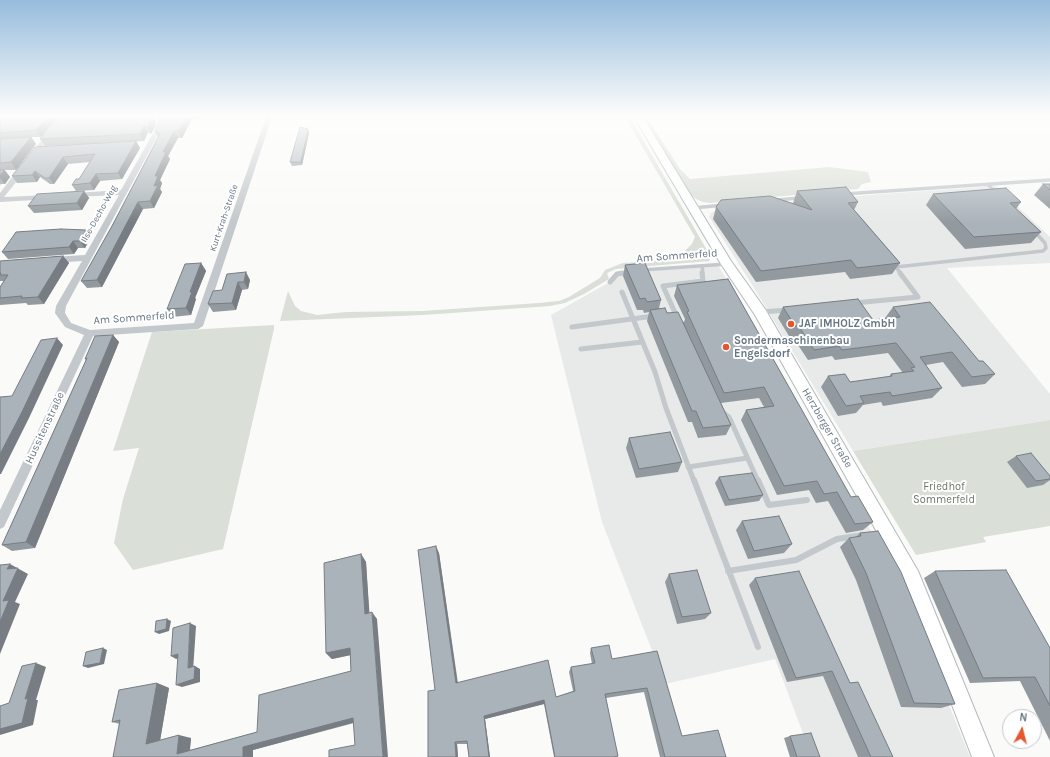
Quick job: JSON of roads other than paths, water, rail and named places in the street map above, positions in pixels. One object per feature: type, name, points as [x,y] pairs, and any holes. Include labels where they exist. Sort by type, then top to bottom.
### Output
[{"type":"main road","name":"Herzberger Straße","points":[[660,152],[727,264],[760,312],[879,532],[912,576],[983,757]]},
{"type":"street","points":[[0,199],[19,173],[39,152]]},
{"type":"street","name":"Ilse-Decho-Weg","points":[[86,258],[123,192],[142,152]]},
{"type":"street","name":"Kurt-Krah-Straße","points":[[198,326],[257,152]]},
{"type":"street","points":[[6,174],[19,173]]},
{"type":"street","points":[[69,196],[123,192]]},
{"type":"street","points":[[0,199],[54,197]]},
{"type":"street","points":[[46,261],[86,258]]},
{"type":"street","name":"Am Sommerfeld","points":[[86,258],[60,306],[60,312],[63,320],[68,325],[78,330],[90,333],[198,326]]},
{"type":"street","name":"Hussitenstraße","points":[[0,523],[90,333]]},
{"type":"lane","points":[[841,194],[1050,180]]},
{"type":"lane","points":[[988,184],[998,195]]},
{"type":"lane","points":[[771,200],[802,198]]},
{"type":"lane","points":[[694,208],[732,204]]},
{"type":"lane","points":[[847,304],[918,297],[896,267],[1043,251],[1046,248],[1045,243],[1031,227]]},
{"type":"lane","name":"Am Sommerfeld","points":[[610,282],[617,274],[622,272],[727,264]]},
{"type":"lane","points":[[678,320],[663,286],[703,281],[702,266]]},
{"type":"lane","points":[[622,292],[655,372],[666,408],[688,467],[758,647]]},
{"type":"lane","points":[[760,312],[792,309]]},
{"type":"lane","points":[[668,314],[675,313]]},
{"type":"lane","points":[[572,326],[661,315]]},
{"type":"lane","points":[[581,350],[642,342]]},
{"type":"lane","points":[[717,408],[729,417],[769,505],[807,500]]},
{"type":"lane","points":[[688,467],[747,458]]},
{"type":"lane","points":[[728,571],[796,560],[837,539],[879,532]]},
{"type":"place","name":"JAF IMHOLZ GmbH","points":[[791,324]]},
{"type":"place","name":"Sondermaschinenbau Engelsdorf","points":[[726,347]]},
{"type":"park label","name":"Friedhof Sommerfeld","points":[[944,493]]}]
